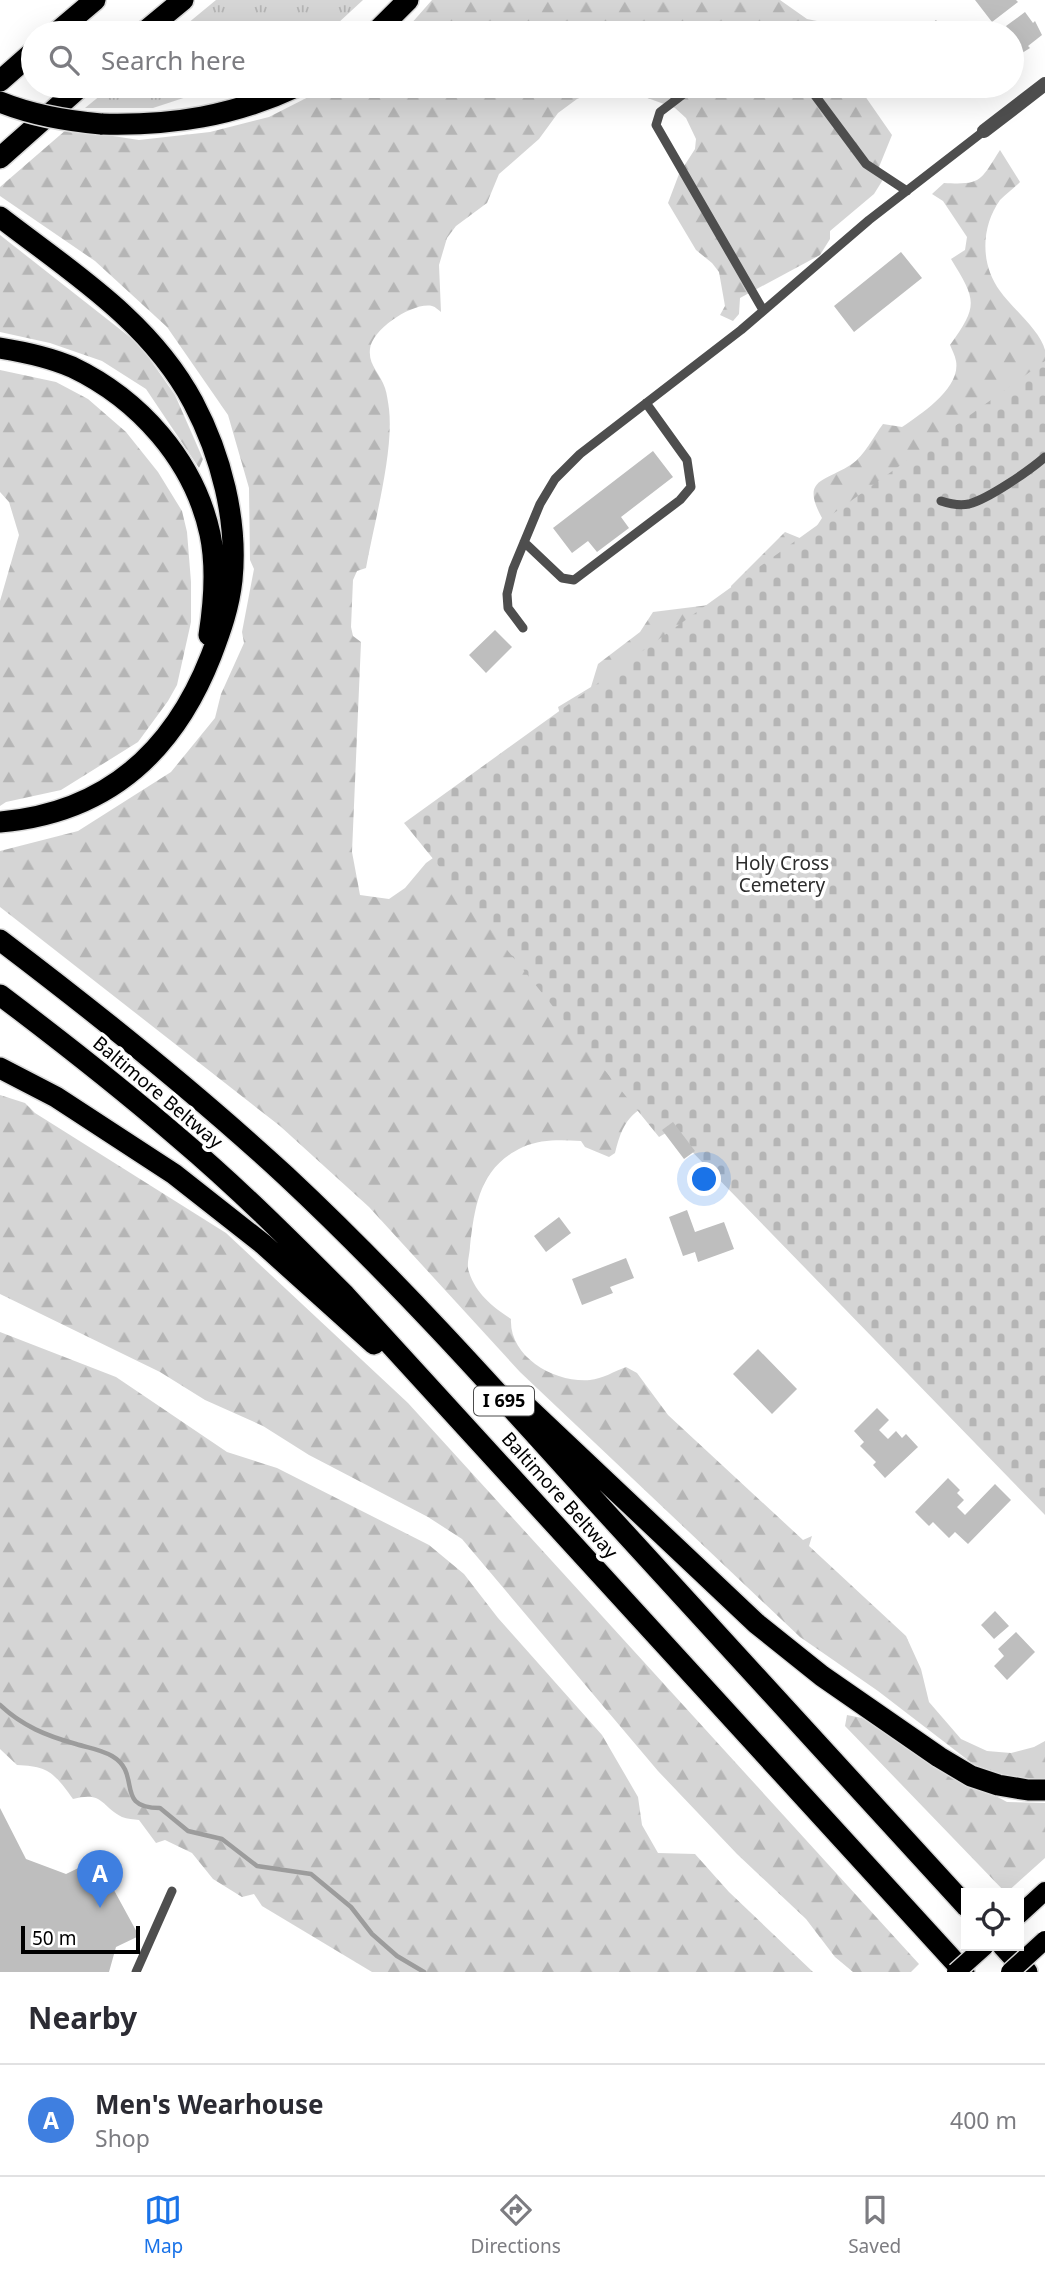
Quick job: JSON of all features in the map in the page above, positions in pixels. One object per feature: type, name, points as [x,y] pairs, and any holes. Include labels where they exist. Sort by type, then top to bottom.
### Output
[{"type":"highway","points":[[70,21],[95,0]]},
{"type":"highway","points":[[158,21],[183,0]]},
{"type":"highway","points":[[387,21],[408,0]]},
{"type":"highway","points":[[0,80],[21,62]]},
{"type":"highway","points":[[0,158],[68,98]]},
{"type":"highway","points":[[0,102],[37,114],[101,124],[146,125],[229,112],[271,98]]},
{"type":"highway","points":[[0,217],[92,287],[155,345],[193,402],[208,436],[229,507],[232,541],[232,578],[226,616],[201,681],[167,738],[146,760],[118,782],[64,810],[0,822]]},
{"type":"highway","points":[[0,348],[34,354],[70,366],[106,386],[137,409],[162,436],[183,467],[210,534],[214,571],[212,613],[201,681]]},
{"type":"highway","name":"Baltimore Beltway","points":[[0,940],[104,1019],[288,1178],[492,1387],[961,1901]]},
{"type":"highway","name":"Baltimore Beltway","points":[[0,995],[180,1139],[261,1212],[345,1295],[964,1972]]},
{"type":"highway","points":[[0,1068],[56,1097],[174,1174],[263,1244],[460,1419]]},
{"type":"highway","points":[[406,1296],[576,1452],[737,1606],[822,1676],[971,1776],[998,1785],[1045,1790]]},
{"type":"highway","points":[[901,1904],[955,1972]]},
{"type":"highway","points":[[1008,1951],[1027,1972]]},
{"type":"main road","points":[[1024,1910],[1041,1895]]},
{"type":"main road","points":[[1010,1972],[1045,1940]]},
{"type":"main road","points":[[955,1972],[979,1951]]},
{"type":"street","points":[[984,131],[1045,85]]},
{"type":"lane","points":[[679,98],[660,112],[656,125],[763,310]]},
{"type":"lane","points":[[817,98],[866,164],[907,191]]},
{"type":"lane","points":[[523,628],[508,608],[507,594],[524,542],[540,504],[555,479],[580,454],[984,131]]},
{"type":"lane","points":[[524,542],[562,578],[574,580],[680,500],[691,487],[687,460],[646,403]]},
{"type":"lane","points":[[941,501],[956,505],[970,504],[1016,479],[1045,457]]},
{"type":"lane","points":[[136,1972],[172,1891]]},
{"type":"green space","points":[[216,0],[363,0],[340,21],[191,21]]},
{"type":"green space","points":[[432,0],[780,0],[807,19],[817,21],[414,21]]},
{"type":"green space","points":[[97,98],[183,98],[153,108],[85,108]]},
{"type":"green space","points":[[306,98],[580,98],[558,113],[539,139],[499,174],[487,203],[456,226],[447,238],[439,265],[441,312],[432,306],[424,306],[395,318],[378,333],[370,349],[373,364],[387,395],[390,426],[382,488],[366,568],[357,571],[353,580],[351,627],[353,636],[361,642],[352,852],[360,895],[389,899],[405,888],[426,863],[447,848],[560,714],[558,707],[591,687],[598,664],[640,632],[653,612],[733,602],[731,586],[785,532],[807,541],[822,518],[814,495],[819,483],[852,464],[865,451],[883,424],[902,427],[929,408],[946,390],[956,371],[956,359],[950,345],[970,311],[969,294],[951,259],[965,250],[967,237],[943,201],[932,194],[944,183],[966,183],[979,179],[1000,150],[1020,182],[1000,200],[989,222],[986,257],[993,280],[1000,291],[1042,342],[1045,350],[1045,382],[667,1093],[632,1116],[623,1130],[615,1153],[609,1157],[585,1147],[581,1141],[551,1141],[523,1147],[497,1165],[482,1188],[478,1201],[468,1266],[476,1287],[492,1305],[511,1319],[512,1333],[518,1345],[537,1365],[549,1372],[576,1380],[604,1377],[626,1367],[637,1373],[668,1415],[803,1540],[812,1536],[809,1546],[906,1636],[921,1669],[929,1702],[961,1739],[987,1751],[1011,1753],[1045,1741],[1045,1781],[999,1775],[973,1764],[878,1691],[800,1637],[520,1372],[369,1207],[280,1126],[0,907],[0,851],[78,831],[171,772],[215,718],[221,694],[244,643],[242,632],[254,569],[250,560],[249,488],[228,415],[167,327],[95,261],[0,196],[0,187],[67,129],[139,140],[210,132],[269,117]]},
{"type":"green space","points":[[648,98],[866,98],[892,135],[879,167],[884,178],[874,194],[830,231],[830,239],[820,255],[740,298],[739,314],[733,321],[720,315],[725,306],[719,272],[696,250],[668,203],[679,174],[695,149],[696,139],[686,118],[675,108]]},
{"type":"green space","points":[[0,235],[140,345],[175,395],[203,459],[199,468],[146,389],[102,361],[50,343],[0,332]]},
{"type":"green space","name":"Holy Cross Cemetery","points":[[1045,361],[1045,1515],[671,1130],[659,1137],[404,823]]},
{"type":"green space","points":[[0,370],[56,382],[88,399],[126,432],[158,472],[182,511],[187,532],[191,622],[177,685],[138,742],[61,790],[6,802],[0,806],[0,601],[19,535],[9,502],[0,492]]},
{"type":"green space","points":[[0,1095],[25,1103],[35,1113],[226,1233],[408,1403],[919,1964],[911,1972],[853,1972],[835,1957],[806,1919],[737,1854],[658,1771],[462,1539],[428,1517],[309,1455],[263,1426],[205,1400],[160,1372],[0,1294]]},
{"type":"green space","points":[[0,1332],[116,1377],[227,1452],[277,1468],[429,1545],[464,1574],[498,1618],[602,1735],[638,1797],[642,1825],[658,1853],[695,1854],[729,1892],[813,1972],[372,1972],[262,1906],[254,1894],[242,1897],[213,1879],[192,1853],[165,1840],[156,1843],[139,1820],[122,1817],[96,1798],[73,1799],[50,1773],[37,1767],[17,1765],[0,1749]]},
{"type":"green space","points":[[847,1715],[862,1718],[932,1762],[1007,1802],[1045,1803],[1045,1858],[1012,1888],[1001,1888],[845,1726]]},
{"type":"building","points":[[975,0],[1018,2],[993,21]]},
{"type":"building","points":[[1025,12],[1033,23],[1035,21],[1042,35],[1024,52],[1024,21],[1013,21]]},
{"type":"building","points":[[901,252],[922,278],[854,332],[834,306]]},
{"type":"building","points":[[653,451],[673,477],[621,517],[629,528],[597,552],[588,541],[572,553],[553,528]]},
{"type":"building","points":[[495,630],[512,647],[486,673],[469,655]]},
{"type":"building","points":[[673,1122],[695,1151],[684,1159],[662,1130]]},
{"type":"building","points":[[687,1210],[695,1232],[724,1222],[734,1249],[698,1262],[695,1252],[683,1256],[669,1217]]},
{"type":"building","points":[[559,1217],[571,1233],[546,1252],[534,1236]]},
{"type":"building","points":[[626,1258],[634,1278],[610,1287],[613,1293],[582,1305],[572,1279]]},
{"type":"building","points":[[758,1349],[797,1389],[772,1414],[733,1374]]},
{"type":"building","points":[[877,1408],[889,1420],[879,1430],[888,1439],[896,1431],[902,1438],[906,1434],[918,1447],[885,1478],[873,1465],[876,1462],[860,1446],[864,1442],[854,1431]]},
{"type":"building","points":[[948,1478],[960,1490],[957,1493],[964,1500],[957,1507],[965,1515],[995,1484],[1011,1500],[968,1544],[955,1532],[949,1538],[933,1522],[929,1526],[915,1512]]},
{"type":"building","points":[[995,1611],[1009,1626],[994,1639],[981,1625]]},
{"type":"building","points":[[1016,1632],[1035,1652],[1007,1680],[994,1666],[1004,1656],[998,1649]]},
{"type":"building","points":[[0,1808],[26,1859],[66,1874],[97,1859],[139,1936],[116,1947],[109,1972],[0,1972]]},
{"type":"waterway","points":[[0,1705],[35,1729],[112,1756],[121,1763],[126,1772],[132,1796],[137,1802],[146,1807],[160,1808],[188,1831],[222,1839],[257,1866],[311,1874],[351,1907],[372,1934],[397,1956],[424,1972]]},
{"type":"place","name":"Men's Wearhouse","points":[[100,1908]]}]
